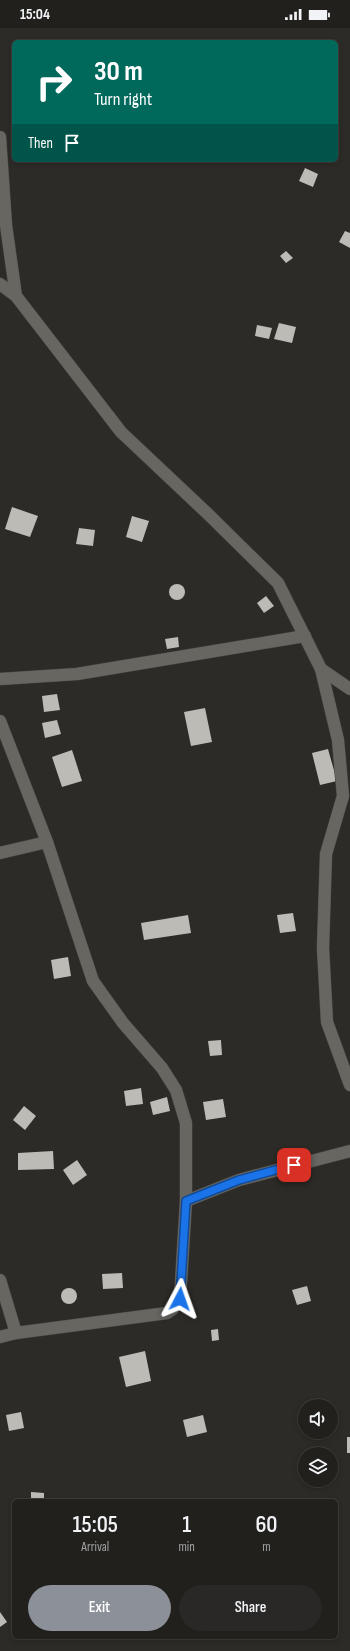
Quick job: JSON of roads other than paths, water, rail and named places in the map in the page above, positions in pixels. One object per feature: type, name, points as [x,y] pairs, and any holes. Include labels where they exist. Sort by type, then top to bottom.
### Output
[{"type":"street","points":[[0,137],[6,225],[16,296]]},
{"type":"street","points":[[0,284],[16,296],[121,432],[209,515],[278,584],[321,669],[338,740],[343,796],[326,854],[322,948],[328,1022],[350,1085]]},
{"type":"street","points":[[0,679],[77,674],[305,636]]},
{"type":"street","points":[[321,669],[350,689]]},
{"type":"street","points":[[0,720],[47,842],[93,981],[123,1023],[162,1068],[176,1090],[186,1123],[186,1201],[180,1299],[174,1309],[167,1313],[16,1333],[0,1337]]},
{"type":"street","points":[[0,852],[47,842]]},
{"type":"street","points":[[186,1201],[239,1180],[350,1151]]},
{"type":"street","points":[[0,1280],[16,1333]]}]
